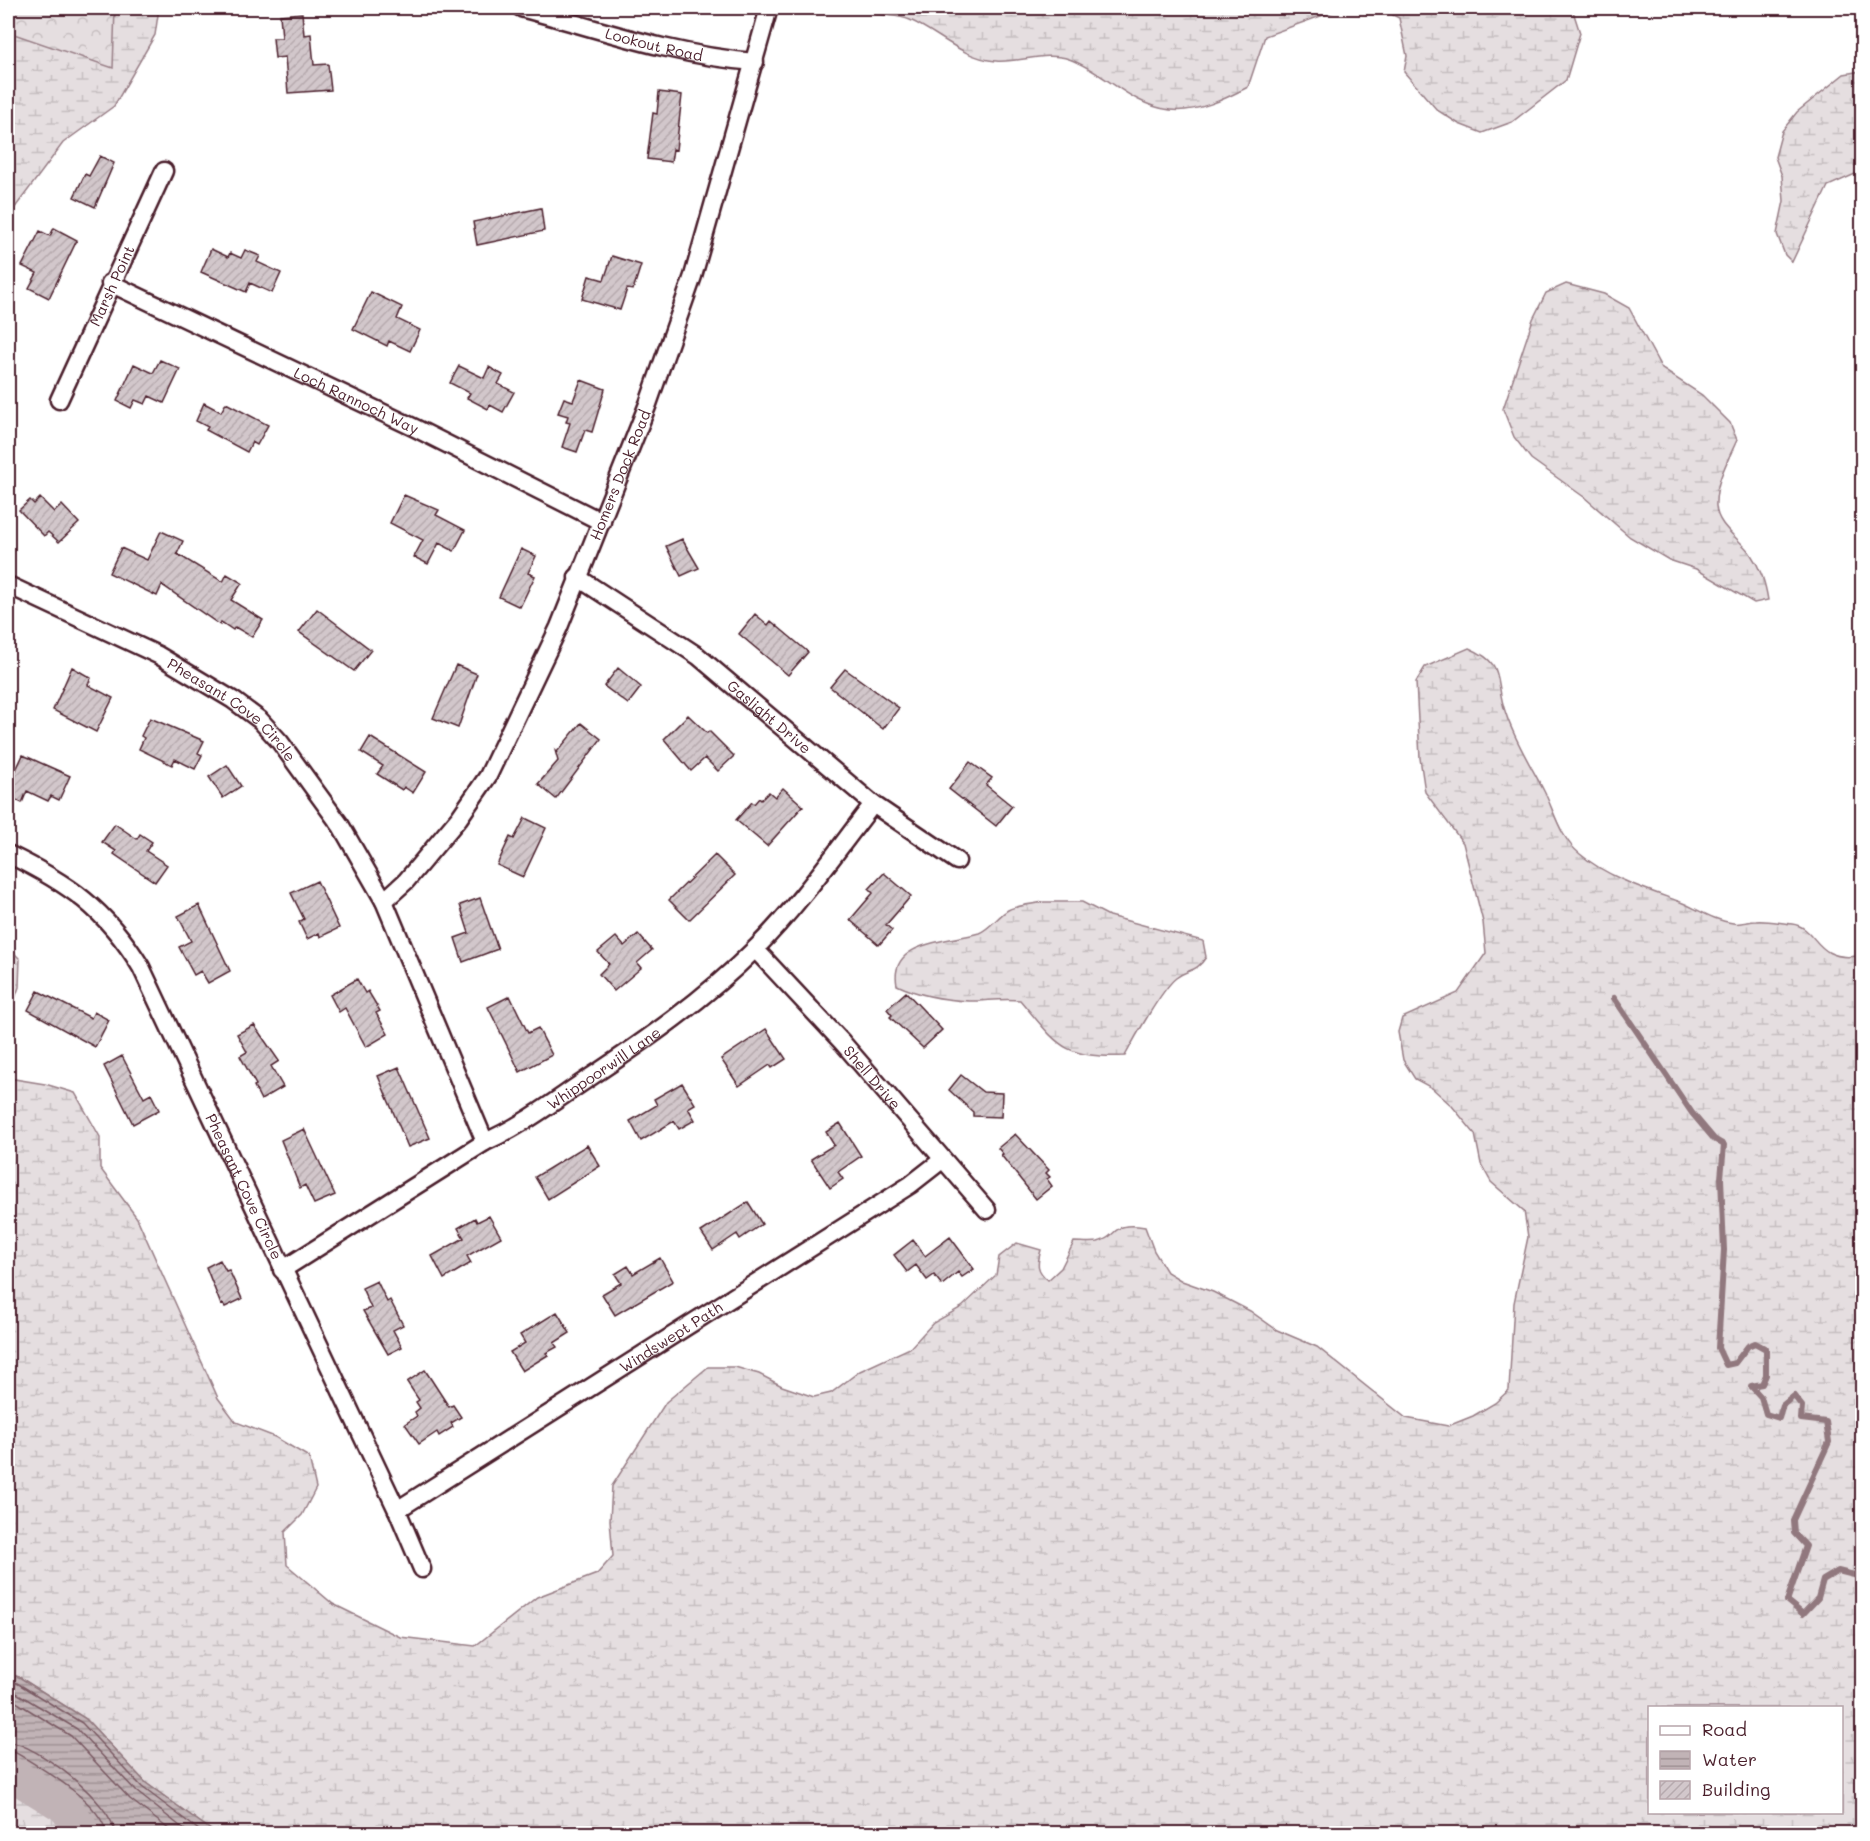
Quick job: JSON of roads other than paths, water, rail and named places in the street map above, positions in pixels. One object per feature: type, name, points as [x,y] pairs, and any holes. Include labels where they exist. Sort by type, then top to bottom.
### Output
[{"type":"street","name":"Lookout Road","points":[[521,8],[654,45],[727,60],[755,62]]},
{"type":"street","name":"Homers Dock Road","points":[[384,902],[406,881],[459,818],[488,776],[559,627],[577,577],[602,522],[648,404],[693,276],[769,8]]},
{"type":"street","name":"Marsh Point","points":[[59,400],[164,171]]},
{"type":"street","name":"Loch Rannoch Way","points":[[111,283],[415,428],[602,522]]},
{"type":"street","name":"Gaslight Drive","points":[[577,577],[699,656],[873,804],[957,861]]},
{"type":"street","name":"Pheasant Cove Circle","points":[[8,585],[158,655],[233,700],[260,720],[341,826],[384,902],[485,1142]]},
{"type":"street","name":"Whippoorwill Lane","points":[[282,1270],[485,1142],[510,1131],[620,1058],[704,996],[755,949],[826,865],[873,804]]},
{"type":"street","name":"Pheasant Cove Circle","points":[[8,854],[74,890],[94,906],[123,937],[141,967],[397,1510],[422,1569]]},
{"type":"street","name":"Shell Drive","points":[[755,949],[842,1042],[987,1210]]},
{"type":"street","name":"Windswept Path","points":[[397,1510],[892,1197],[942,1160]]},
{"type":"water","points":[[8,1674],[19,1677],[86,1719],[146,1783],[215,1833],[94,1833],[61,1796],[8,1764]]},
{"type":"waterway","points":[[1614,998],[1692,1113],[1714,1139],[1724,1145],[1721,1178],[1724,1250],[1718,1348],[1726,1365],[1735,1363],[1748,1346],[1755,1343],[1766,1349],[1766,1375],[1762,1384],[1751,1386],[1761,1397],[1766,1414],[1779,1418],[1783,1405],[1794,1396],[1802,1406],[1801,1419],[1826,1422],[1829,1442],[1793,1520],[1794,1533],[1806,1546],[1787,1601],[1803,1614],[1818,1598],[1823,1580],[1838,1571],[1862,1577]]},
{"type":"waterway","points":[[8,1772],[64,1806],[86,1834]]}]
